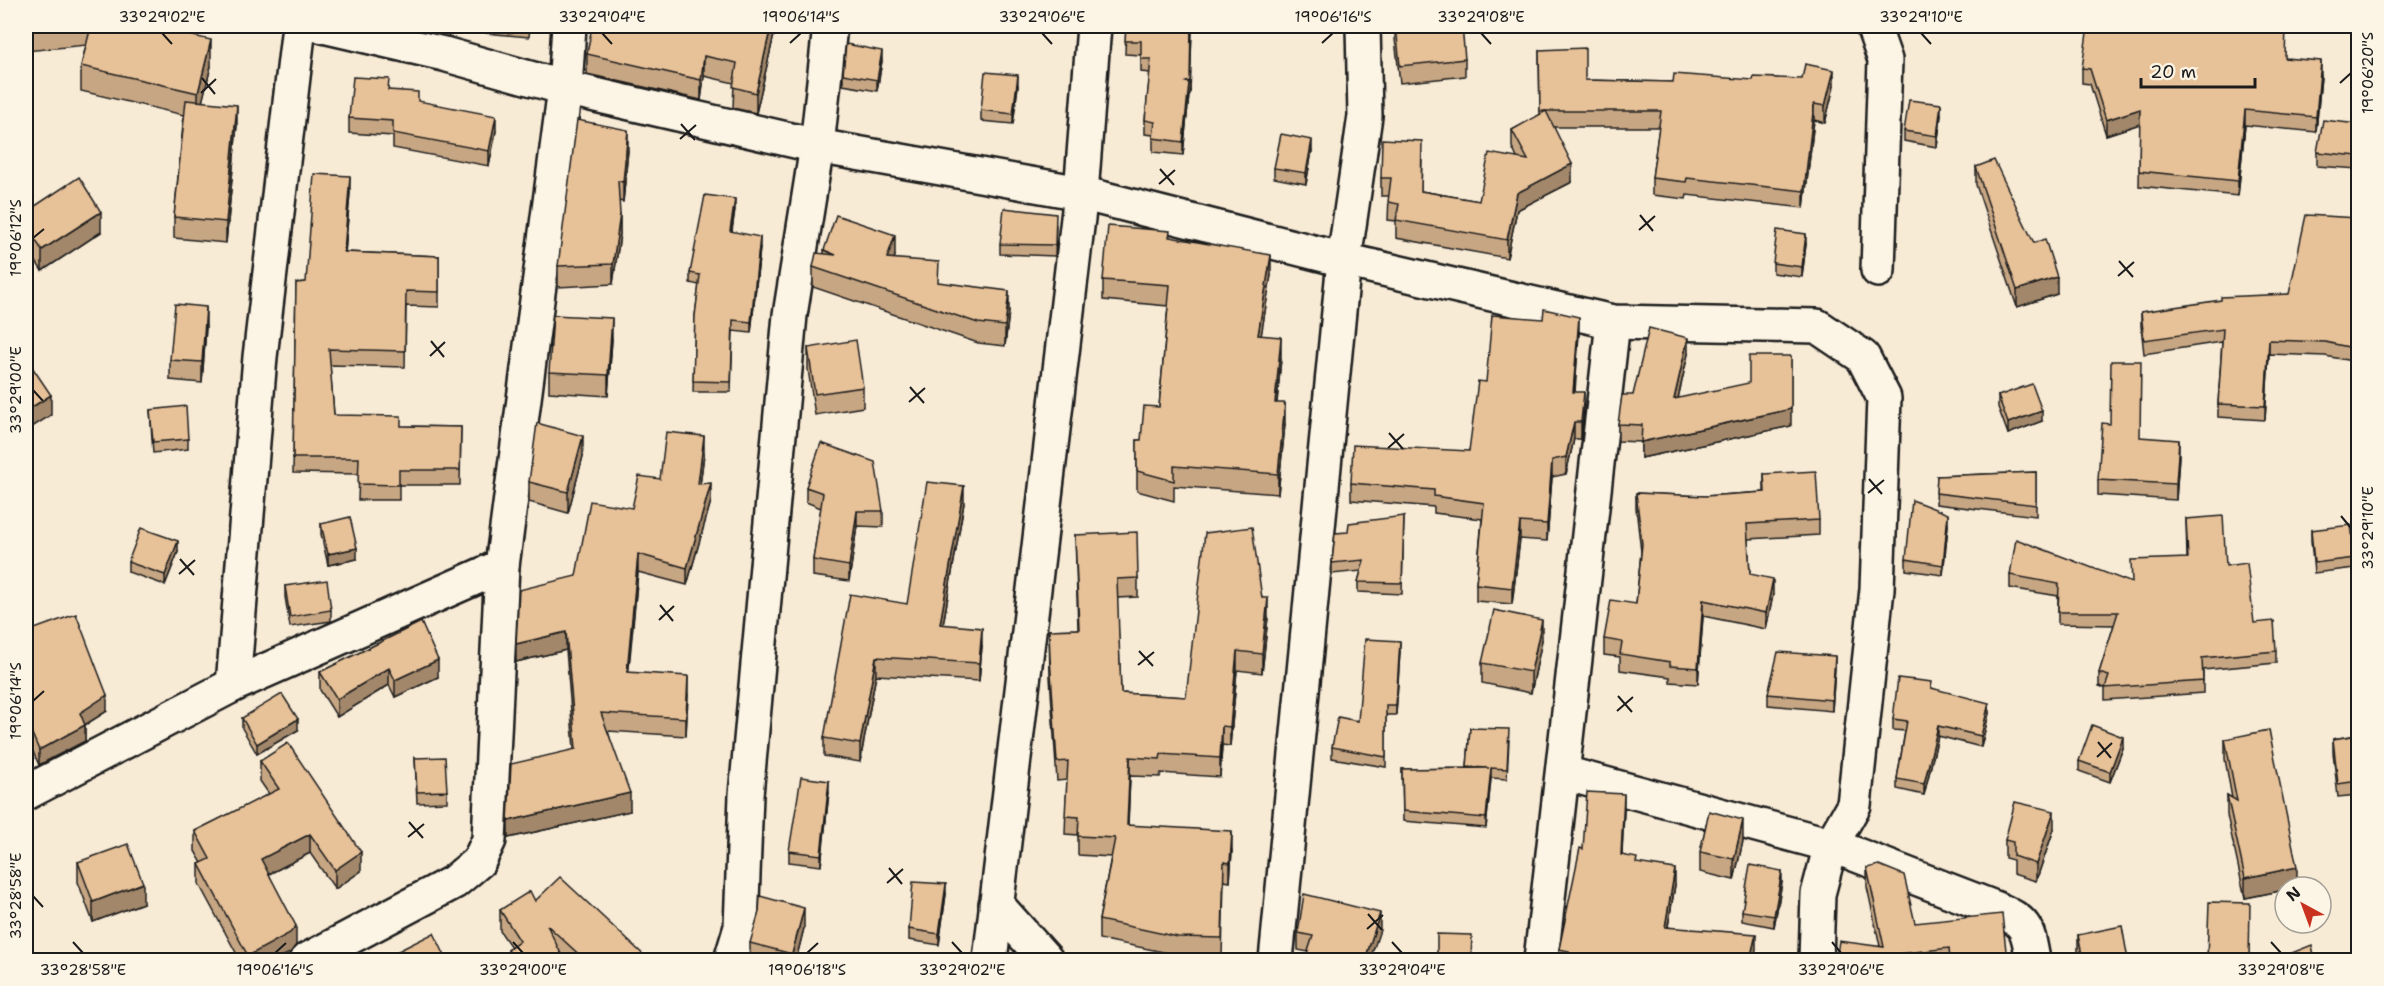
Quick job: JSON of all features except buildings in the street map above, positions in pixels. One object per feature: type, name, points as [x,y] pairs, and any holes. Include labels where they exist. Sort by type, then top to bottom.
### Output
[{"type":"street","points":[[233,685],[260,357],[299,26]]},
{"type":"street","points":[[323,26],[444,54],[565,88],[818,146],[1081,193],[1344,260],[1613,322],[1817,326],[1863,357],[1884,398],[1877,589],[1854,804],[1832,845],[1818,894],[1816,960]]},
{"type":"street","points":[[307,960],[344,952],[454,882],[479,861],[489,840],[502,566],[565,88],[569,26]]},
{"type":"street","points":[[731,960],[741,927],[746,795],[790,315],[818,146],[830,26]]},
{"type":"street","points":[[990,960],[1081,193],[1094,26]]},
{"type":"street","points":[[1276,960],[1344,260],[1365,116],[1364,26]]},
{"type":"street","points":[[1873,26],[1885,60],[1878,270]]},
{"type":"street","points":[[1541,960],[1564,773],[1613,322]]},
{"type":"street","points":[[26,793],[233,685],[502,566]]},
{"type":"street","points":[[1564,773],[1832,845],[2020,920],[2029,936],[2033,960]]},
{"type":"street","points":[[996,904],[1046,960]]}]
